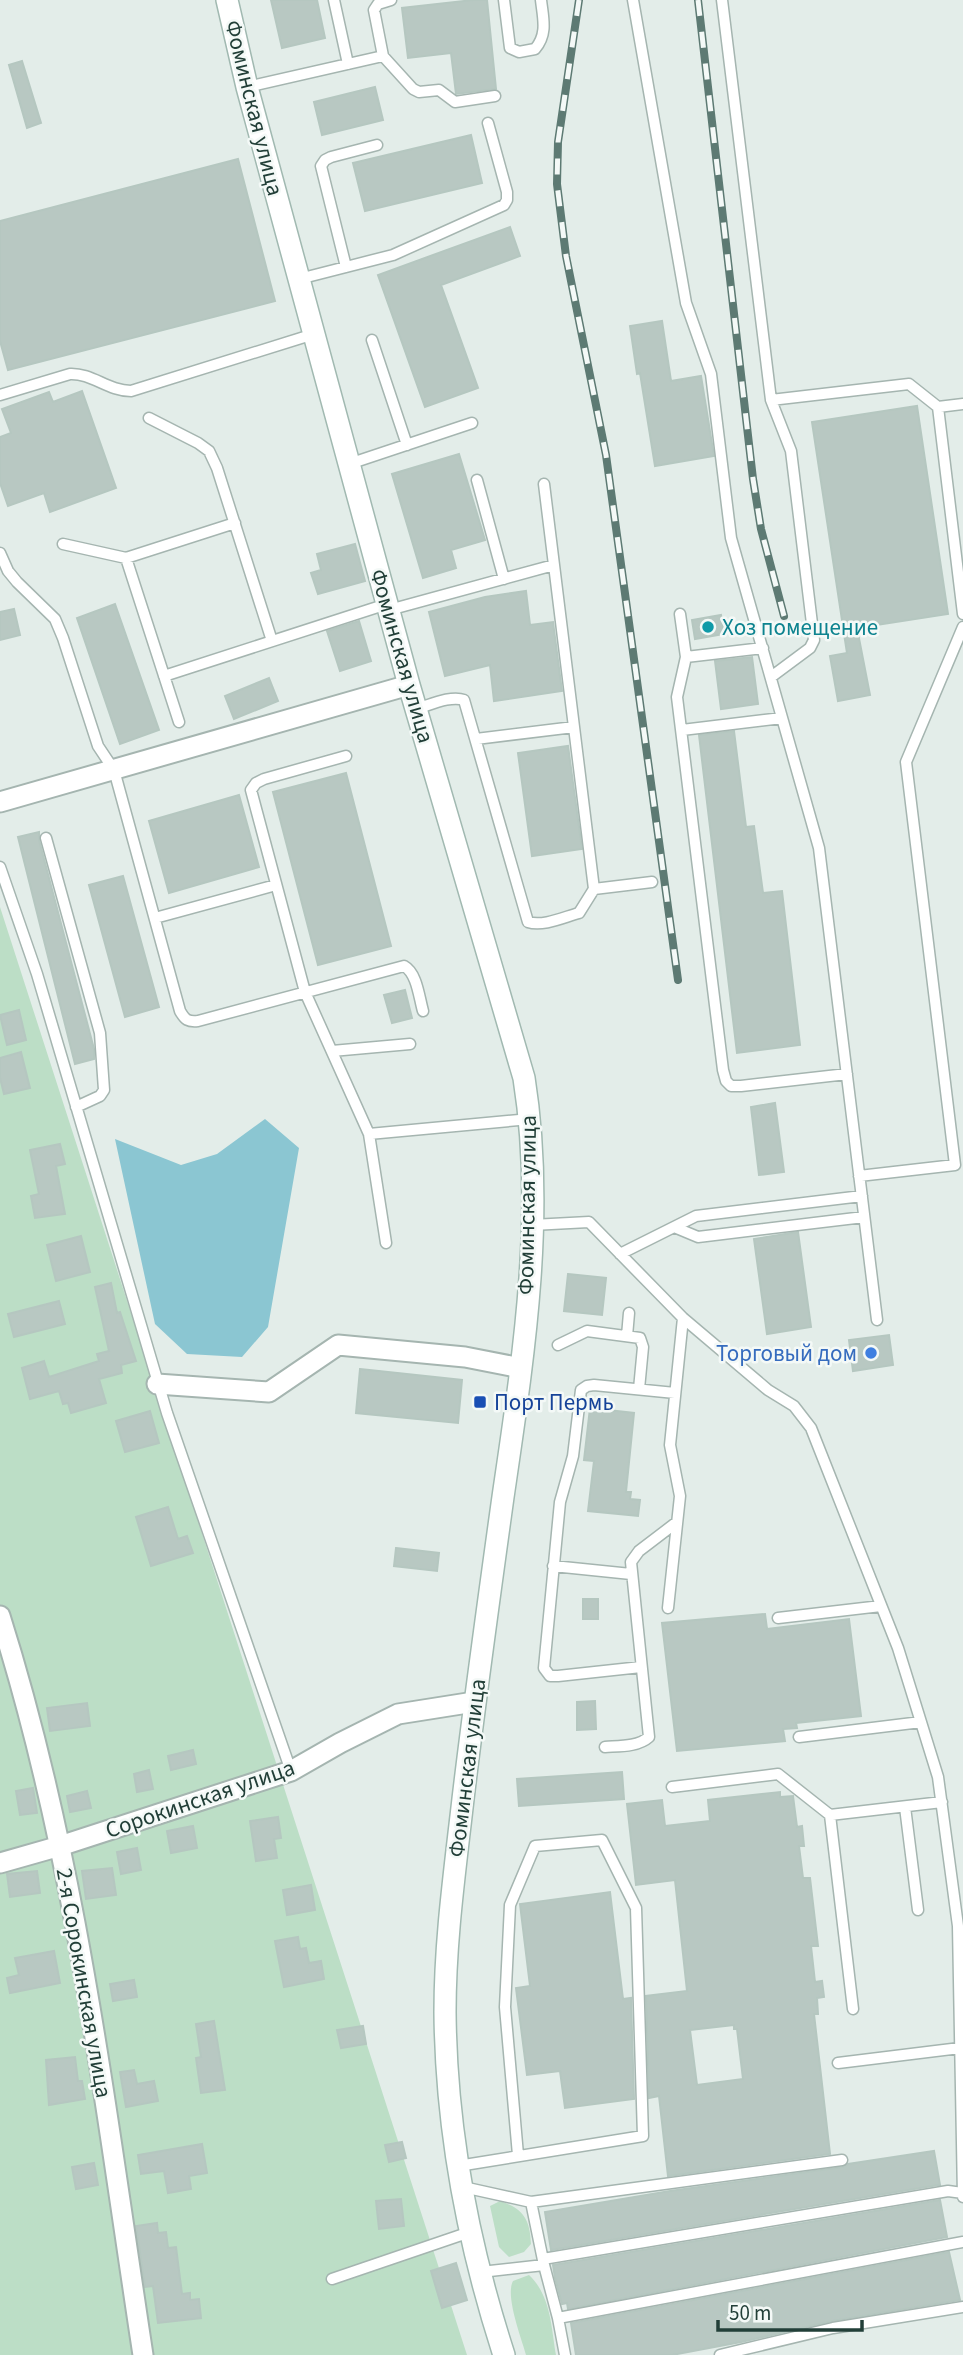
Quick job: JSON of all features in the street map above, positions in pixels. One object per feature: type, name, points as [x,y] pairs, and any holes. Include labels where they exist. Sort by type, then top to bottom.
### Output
[{"type":"street","name":"Фоминская улица","points":[[227,0],[247,87],[409,685],[524,1079],[531,1119],[531,1224],[521,1368],[474,1702],[446,1960],[447,2069],[459,2176],[470,2232],[504,2355]]},
{"type":"street","points":[[0,802],[409,685]]},
{"type":"street","points":[[158,1384],[269,1392],[338,1345],[465,1357],[521,1368]]},
{"type":"street","name":"2-я Сорокинская улица","points":[[0,1616],[20,1679],[60,1846],[83,1964],[143,2355]]},
{"type":"street","name":"Сорокинская улица","points":[[0,1863],[291,1771],[340,1742],[398,1714],[474,1702]]},
{"type":"lane","points":[[334,0],[348,64]]},
{"type":"lane","points":[[391,0],[378,4],[374,10],[383,56],[416,91],[439,90],[455,102],[495,96]]},
{"type":"lane","points":[[504,0],[510,48],[519,52],[535,49],[542,38],[544,26],[541,0]]},
{"type":"lane","points":[[634,0],[686,303],[711,374],[731,538],[819,848],[877,1320]]},
{"type":"lane","points":[[722,0],[771,400],[791,451],[814,640],[810,648],[771,677]]},
{"type":"lane","points":[[247,87],[383,56]]},
{"type":"lane","points":[[299,279],[393,255],[504,205],[507,192],[488,123]]},
{"type":"lane","points":[[346,267],[321,166],[331,157],[377,145]]},
{"type":"lane","points":[[0,396],[70,374],[81,374],[119,391],[131,391],[314,334]]},
{"type":"lane","points":[[372,340],[407,445]]},
{"type":"lane","points":[[771,400],[909,384],[938,407],[963,614]]},
{"type":"lane","points":[[938,407],[963,404]]},
{"type":"lane","points":[[149,418],[209,451],[217,468],[272,641]]},
{"type":"lane","points":[[349,464],[472,423]]},
{"type":"lane","points":[[477,480],[504,579]]},
{"type":"lane","points":[[416,709],[452,699],[464,700],[528,922],[541,923],[579,913],[594,889],[544,484]]},
{"type":"lane","points":[[63,544],[126,558],[234,523]]},
{"type":"lane","points":[[0,553],[8,571],[55,620],[63,638],[99,746],[114,770],[184,1019],[190,1022],[404,966],[409,968],[413,976],[423,1011]]},
{"type":"lane","points":[[126,558],[179,722]]},
{"type":"lane","points":[[164,676],[388,607],[554,565]]},
{"type":"lane","points":[[680,614],[686,657],[677,697],[726,1081],[731,1086],[741,1086],[847,1074]]},
{"type":"lane","points":[[859,1176],[955,1165],[906,762],[963,627]]},
{"type":"lane","points":[[686,657],[762,648]]},
{"type":"lane","points":[[682,730],[782,718]]},
{"type":"lane","points":[[476,739],[574,727]]},
{"type":"lane","points":[[346,756],[256,783],[251,790],[305,992],[369,1134],[386,1243]]},
{"type":"lane","points":[[46,838],[100,1033],[104,1090],[100,1096],[76,1107]]},
{"type":"lane","points":[[0,867],[37,974],[158,1384],[291,1771]]},
{"type":"lane","points":[[594,889],[652,882]]},
{"type":"lane","points":[[155,918],[276,885]]},
{"type":"lane","points":[[332,1051],[410,1044]]},
{"type":"lane","points":[[369,1134],[531,1119]]},
{"type":"lane","points":[[621,1254],[696,1216],[862,1196]]},
{"type":"lane","points":[[674,1227],[698,1237],[864,1217]]},
{"type":"lane","points":[[481,2272],[934,2193],[948,2191],[963,2195],[958,1926],[938,1777],[898,1648],[811,1428],[794,1406],[768,1390],[683,1318],[589,1222],[531,1224]]},
{"type":"lane","points":[[627,1336],[629,1314]]},
{"type":"lane","points":[[668,1608],[680,1496],[670,1445],[683,1318]]},
{"type":"lane","points":[[558,1345],[587,1331],[640,1338],[643,1341],[639,1390]]},
{"type":"lane","points":[[642,1667],[558,1676],[547,1673],[543,1660],[560,1502],[573,1456],[581,1390],[594,1385],[675,1393]]},
{"type":"lane","points":[[605,1747],[637,1744],[649,1737],[631,1562],[634,1555],[677,1522]]},
{"type":"lane","points":[[553,1566],[631,1574]]},
{"type":"lane","points":[[778,1618],[881,1606]]},
{"type":"lane","points":[[799,1737],[921,1722]]},
{"type":"lane","points":[[672,1787],[778,1774],[830,1815],[942,1802]]},
{"type":"lane","points":[[905,1807],[918,1910]]},
{"type":"lane","points":[[830,1815],[853,2009]]},
{"type":"lane","points":[[459,2176],[518,2155],[643,2136],[636,1908],[602,1840],[535,1846],[510,1905],[505,2007],[518,2155]]},
{"type":"lane","points":[[838,2063],[960,2048]]},
{"type":"lane","points":[[459,2176],[531,2202],[842,2160]]},
{"type":"lane","points":[[531,2202],[565,2355]]},
{"type":"lane","points":[[332,2279],[470,2232]]},
{"type":"lane","points":[[558,2318],[963,2242]]},
{"type":"lane","points":[[720,2355],[832,2328],[963,2307]]},
{"type":"green space","points":[[0,907],[467,2355],[0,2355]]},
{"type":"green space","points":[[500,2201],[524,2216],[530,2236],[531,2244],[524,2252],[509,2257],[499,2247],[490,2206]]},
{"type":"green space","points":[[529,2275],[546,2302],[556,2355],[526,2355],[515,2317],[511,2288],[513,2281]]},
{"type":"water","points":[[265,1119],[299,1148],[268,1327],[242,1357],[187,1354],[155,1324],[115,1139],[181,1165],[217,1154]]},
{"type":"building","points":[[271,0],[317,0],[325,38],[282,48]]},
{"type":"building","points":[[487,0],[496,89],[456,94],[451,53],[408,58],[402,8]]},
{"type":"building","points":[[22,61],[41,123],[27,128],[9,65]]},
{"type":"building","points":[[375,87],[383,120],[322,135],[314,102]]},
{"type":"building","points":[[471,135],[482,183],[365,211],[353,163]]},
{"type":"building","points":[[238,159],[275,301],[8,370],[0,341],[0,221]]},
{"type":"building","points":[[510,227],[520,256],[441,285],[478,388],[425,407],[378,275]]},
{"type":"building","points":[[662,321],[671,381],[701,376],[714,456],[655,466],[630,326]]},
{"type":"building","points":[[82,391],[116,488],[50,512],[44,493],[8,506],[0,483],[0,437],[11,433],[2,409],[49,392],[53,402]]},
{"type":"building","points":[[917,406],[948,614],[857,628],[870,695],[838,701],[830,656],[847,653],[812,422]]},
{"type":"building","points":[[459,454],[485,540],[451,550],[456,568],[423,578],[392,474]]},
{"type":"building","points":[[355,544],[365,581],[318,594],[311,573],[321,570],[317,554]]},
{"type":"building","points":[[526,591],[530,625],[553,622],[562,691],[494,701],[490,665],[445,676],[429,612],[485,597]]},
{"type":"building","points":[[115,604],[159,730],[120,744],[77,618]]},
{"type":"building","points":[[14,609],[20,635],[0,640],[0,612]]},
{"type":"building","name":"Хоз помещение","points":[[721,615],[724,634],[695,639],[692,620]]},
{"type":"building","points":[[359,621],[371,661],[340,671],[327,631]]},
{"type":"building","points":[[752,657],[758,704],[721,709],[715,661]]},
{"type":"building","points":[[269,678],[278,701],[234,719],[225,696]]},
{"type":"building","points":[[734,731],[746,827],[754,826],[763,893],[782,891],[800,1045],[737,1053],[699,735]]},
{"type":"building","points":[[568,746],[582,849],[532,856],[518,753]]},
{"type":"building","points":[[346,773],[391,946],[318,965],[273,792]]},
{"type":"building","points":[[239,795],[259,867],[169,893],[149,821]]},
{"type":"building","points":[[39,832],[94,1049],[94,1059],[75,1064],[18,837]]},
{"type":"building","points":[[123,876],[159,1007],[125,1017],[89,885]]},
{"type":"building","points":[[405,990],[412,1018],[392,1023],[384,995]]},
{"type":"building","points":[[19,1010],[26,1040],[7,1045],[0,1015]]},
{"type":"building","points":[[21,1052],[30,1088],[4,1094],[0,1078],[0,1058]]},
{"type":"building","points":[[775,1103],[784,1172],[759,1175],[751,1107]]},
{"type":"building","points":[[60,1144],[65,1164],[56,1166],[65,1214],[35,1218],[31,1196],[39,1194],[30,1150]]},
{"type":"building","points":[[798,1232],[811,1327],[767,1334],[754,1239]]},
{"type":"building","points":[[81,1236],[90,1272],[56,1281],[47,1245]]},
{"type":"building","points":[[568,1274],[606,1278],[602,1315],[564,1311]]},
{"type":"building","points":[[111,1283],[117,1313],[120,1312],[136,1361],[121,1365],[122,1373],[99,1379],[106,1403],[71,1413],[68,1403],[63,1404],[59,1391],[30,1399],[22,1368],[44,1361],[49,1377],[99,1361],[97,1354],[109,1351],[95,1287]]},
{"type":"building","points":[[59,1301],[65,1324],[14,1337],[8,1314]]},
{"type":"building","name":"Торговый дом","points":[[889,1335],[893,1365],[853,1371],[849,1340]]},
{"type":"building","points":[[360,1369],[462,1380],[458,1423],[356,1413]]},
{"type":"building","points":[[590,1408],[634,1413],[626,1492],[631,1492],[630,1499],[640,1500],[638,1516],[588,1511],[594,1461],[584,1460]]},
{"type":"building","points":[[150,1411],[159,1443],[125,1452],[116,1421]]},
{"type":"building","points":[[168,1507],[178,1539],[187,1536],[193,1553],[151,1566],[136,1517]]},
{"type":"building","points":[[396,1548],[439,1553],[437,1571],[394,1566]]},
{"type":"building","points":[[583,1599],[598,1599],[598,1619],[583,1619]]},
{"type":"building","points":[[765,1614],[767,1629],[849,1619],[861,1716],[796,1723],[797,1728],[783,1729],[785,1741],[677,1751],[662,1623]]},
{"type":"building","points":[[595,1701],[596,1729],[577,1730],[577,1702]]},
{"type":"building","points":[[87,1703],[90,1726],[50,1731],[47,1708]]},
{"type":"building","points":[[193,1750],[196,1764],[171,1770],[168,1756]]},
{"type":"building","points":[[149,1770],[153,1789],[137,1792],[134,1774]]},
{"type":"building","points":[[622,1772],[624,1799],[519,1806],[517,1779]]},
{"type":"building","points":[[33,1788],[37,1813],[20,1815],[16,1791]]},
{"type":"building","points":[[87,1791],[91,1808],[70,1812],[67,1796]]},
{"type":"building","points":[[780,1792],[780,1797],[793,1796],[797,1827],[802,1826],[804,1846],[799,1846],[803,1878],[810,1878],[818,1946],[811,1946],[815,1982],[822,1981],[824,1997],[817,1998],[818,2014],[814,2014],[830,2154],[668,2176],[659,2096],[649,2098],[646,1996],[687,1991],[675,1880],[636,1885],[627,1804],[662,1800],[665,1826],[710,1821],[708,1800]],"holes":[[[734,2025],[734,2029],[737,2029],[743,2079],[697,2085],[690,2030]]]},
{"type":"building","points":[[278,1817],[281,1838],[274,1839],[277,1858],[256,1861],[250,1821]]},
{"type":"building","points":[[193,1826],[197,1848],[171,1853],[167,1831]]},
{"type":"building","points":[[137,1848],[141,1870],[121,1874],[117,1852]]},
{"type":"building","points":[[112,1868],[116,1895],[86,1899],[82,1871]]},
{"type":"building","points":[[37,1871],[40,1893],[10,1897],[7,1874]]},
{"type":"building","points":[[311,1885],[315,1910],[287,1915],[283,1890]]},
{"type":"building","points":[[610,1892],[623,1999],[631,1998],[634,2099],[565,2108],[560,2071],[527,2075],[516,1988],[530,1986],[520,1904]]},
{"type":"building","points":[[298,1937],[300,1949],[306,1948],[309,1963],[321,1961],[324,1979],[284,1987],[275,1941]]},
{"type":"building","points":[[54,1951],[60,1983],[10,1993],[7,1978],[19,1975],[15,1958]]},
{"type":"building","points":[[134,1980],[137,1997],[113,2001],[110,1984]]},
{"type":"building","points":[[214,2021],[225,2090],[201,2093],[196,2058],[201,2057],[196,2024]]},
{"type":"building","points":[[363,2026],[366,2044],[341,2048],[337,2030]]},
{"type":"building","points":[[75,2057],[78,2081],[82,2081],[85,2099],[49,2105],[46,2060]]},
{"type":"building","points":[[134,2070],[137,2084],[154,2081],[158,2101],[126,2107],[120,2072]]},
{"type":"building","points":[[402,2142],[406,2158],[389,2162],[385,2145]]},
{"type":"building","points":[[202,2144],[207,2173],[189,2176],[191,2189],[168,2193],[164,2171],[141,2174],[138,2155]]},
{"type":"building","points":[[934,2151],[940,2185],[551,2250],[545,2212]]},
{"type":"building","points":[[94,2163],[98,2185],[76,2189],[72,2167]]},
{"type":"building","points":[[401,2199],[404,2226],[379,2229],[376,2201]]},
{"type":"building","points":[[940,2200],[947,2237],[568,2309],[567,2303],[562,2304],[555,2278],[553,2265]]},
{"type":"building","points":[[157,2223],[158,2233],[166,2232],[168,2248],[176,2247],[182,2294],[190,2293],[190,2300],[199,2299],[201,2318],[158,2323],[153,2286],[145,2287],[136,2226]]},
{"type":"building","points":[[949,2252],[960,2300],[832,2321],[672,2355],[576,2355],[571,2323]]},
{"type":"building","points":[[456,2263],[467,2300],[442,2308],[431,2271]]},
{"type":"railway","points":[[579,0],[558,142],[557,184],[566,256],[606,455],[678,980]]},
{"type":"railway","points":[[698,0],[753,479],[761,529],[784,616]]},
{"type":"place","name":"Хоз помещение","points":[[708,627]]},
{"type":"place","name":"Торговый дом","points":[[871,1353]]},
{"type":"place","name":"Порт Пермь","points":[[480,1402]]}]
